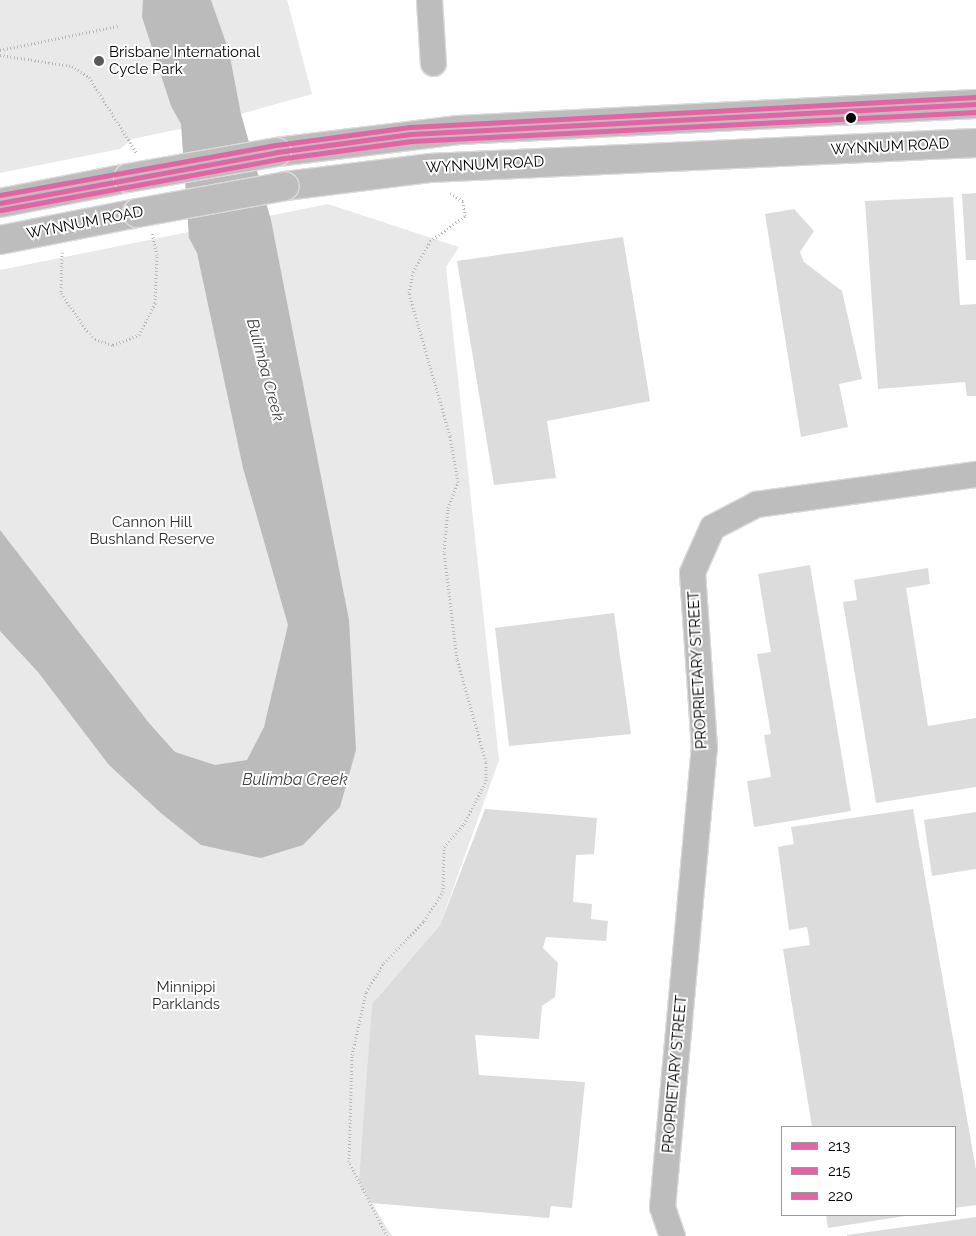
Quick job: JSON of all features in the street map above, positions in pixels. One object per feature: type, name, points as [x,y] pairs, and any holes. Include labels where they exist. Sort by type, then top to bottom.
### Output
[{"type":"main road","points":[[0,203],[277,152],[459,130],[976,104]]},
{"type":"main road","name":"WYNNUM ROAD","points":[[0,240],[285,186],[429,168],[976,143]]},
{"type":"street","points":[[429,0],[433,64]]},
{"type":"street","name":"PROPRIETARY STREET","points":[[672,1236],[662,1207],[704,748],[692,572],[712,527],[756,504],[976,474]]},
{"type":"path","points":[[0,50],[118,26]]},
{"type":"path","points":[[387,1236],[349,1162],[352,1056],[366,992],[384,963],[424,921],[443,892],[444,847],[464,824],[486,781],[486,762],[457,659],[444,552],[448,508],[458,482],[450,436],[409,293],[413,272],[430,241],[461,221],[466,212],[459,197],[443,191]]},
{"type":"green space","name":"Brisbane International Cycle Park","points":[[0,0],[183,0],[214,122],[132,139],[120,149],[0,173]]},
{"type":"green space","points":[[211,0],[287,0],[312,94],[241,114],[229,51]]},
{"type":"green space","name":"Minnippi Parklands","points":[[328,204],[459,247],[446,267],[499,760],[440,925],[372,1004],[361,1185],[392,1236],[0,1236],[0,270]]},
{"type":"water","name":"Bulimba Creek","points":[[143,0],[211,0],[229,51],[241,114],[271,220],[349,620],[356,750],[340,807],[303,845],[261,858],[201,845],[162,814],[109,765],[38,672],[0,631],[0,530],[149,723],[175,752],[215,765],[247,760],[264,727],[288,625],[243,468],[197,253],[189,238],[181,124],[171,106],[142,17]]},
{"type":"building","points":[[976,193],[976,260],[966,260],[962,194]]},
{"type":"building","points":[[953,197],[960,305],[976,304],[976,396],[967,396],[965,382],[878,389],[865,201]]},
{"type":"building","points":[[794,209],[814,231],[800,252],[804,262],[842,291],[862,379],[839,384],[848,427],[801,437],[765,214]]},
{"type":"building","points":[[623,237],[650,401],[547,421],[556,478],[494,485],[457,261]]},
{"type":"building","points":[[810,565],[851,811],[754,827],[747,781],[771,777],[764,735],[771,734],[757,654],[771,652],[758,574]]},
{"type":"building","points":[[928,568],[930,584],[906,588],[928,726],[976,718],[976,787],[876,803],[843,602],[857,600],[854,580]]},
{"type":"building","points":[[614,613],[631,734],[509,746],[495,628]]},
{"type":"building","points":[[485,809],[597,818],[594,854],[576,855],[573,902],[592,904],[591,919],[608,921],[606,941],[546,937],[543,948],[558,963],[555,997],[542,1006],[539,1039],[475,1035],[479,1075],[585,1082],[572,1208],[551,1206],[549,1218],[371,1203],[359,1181],[372,1004],[440,925]]},
{"type":"building","points":[[913,809],[976,1170],[976,1205],[956,1208],[956,1126],[812,1126],[783,949],[810,945],[807,927],[789,930],[778,847],[794,844],[791,827]]},
{"type":"building","points":[[976,812],[976,869],[932,876],[924,820]]},
{"type":"building","points":[[826,1216],[905,1216],[828,1228]]},
{"type":"building","points":[[976,1217],[976,1236],[847,1236],[847,1235]]},
{"type":"transit line","name":"220","points":[[0,195],[276,145],[410,127],[976,97]]},
{"type":"transit line","name":"213","points":[[0,203],[277,152],[411,134],[976,104]]},
{"type":"transit line","name":"215","points":[[1,210],[278,159],[412,141],[976,112]]},
{"type":"place","name":"Brisbane International Cycle Park","points":[[99,61]]},
{"type":"park label","name":"Cannon Hill Bushland Reserve","points":[[152,530]]}]
